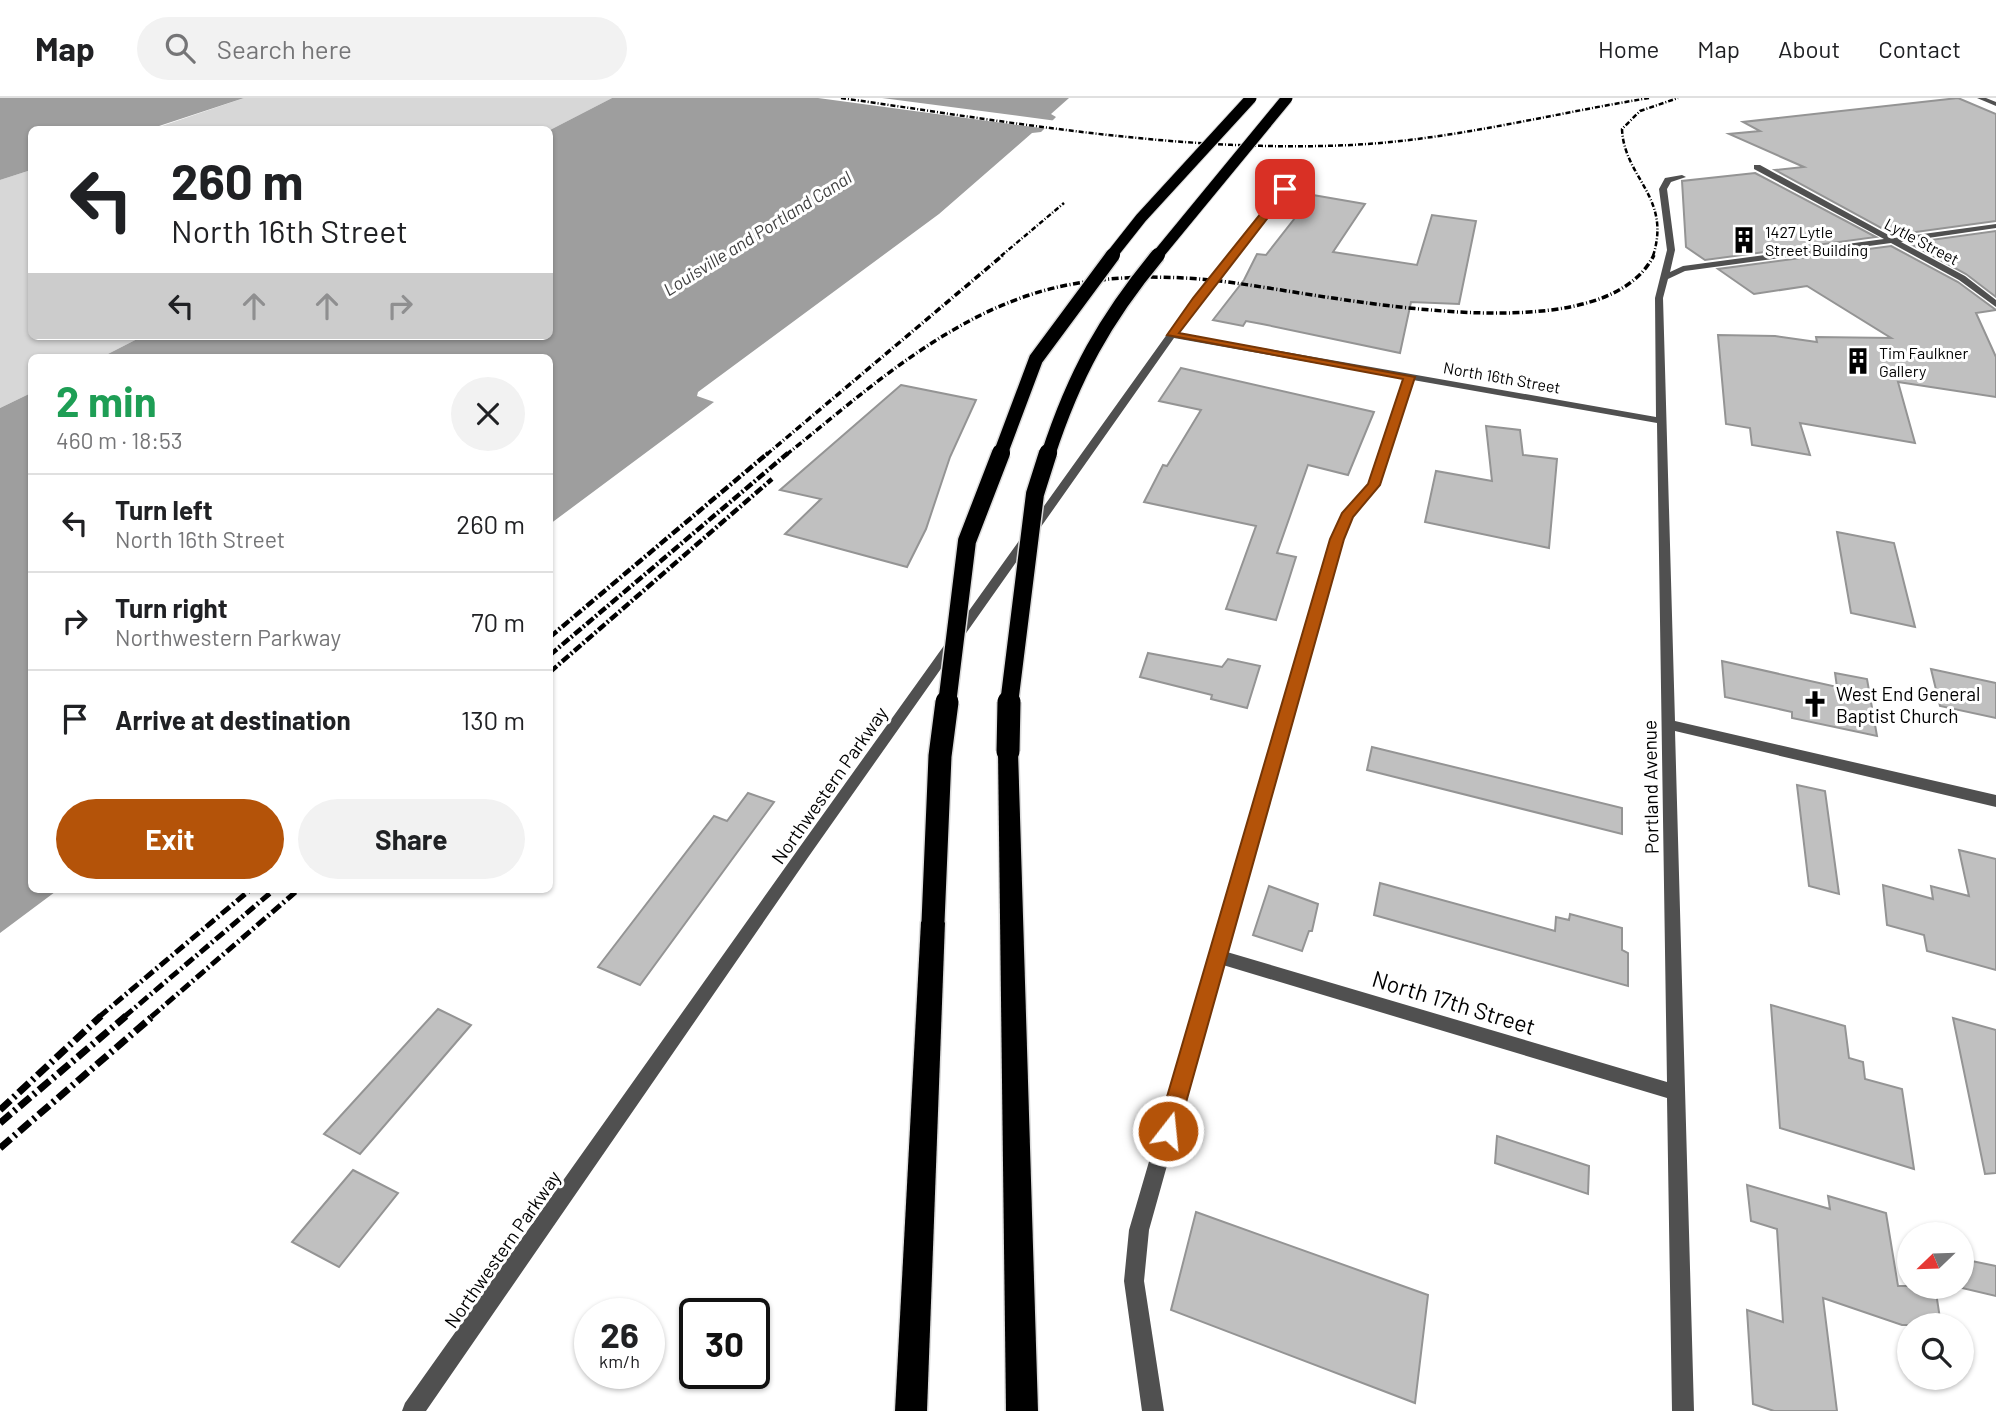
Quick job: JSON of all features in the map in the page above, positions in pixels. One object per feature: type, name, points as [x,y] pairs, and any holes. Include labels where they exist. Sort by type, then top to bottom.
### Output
[{"type":"highway","points":[[911,1411],[940,756],[967,541],[1036,359],[1077,299],[1141,218],[1251,98]]},
{"type":"highway","points":[[1022,1411],[1008,751],[1009,688],[1035,494],[1066,399],[1100,334],[1126,293],[1287,98]]},
{"type":"street","points":[[1980,98],[1996,104]]},
{"type":"street","name":"Lytle Street","points":[[1757,167],[1962,278],[1996,304]]},
{"type":"street","name":"Portland Avenue","points":[[1682,177],[1668,180],[1663,188],[1671,250],[1660,299],[1684,1411]]},
{"type":"street","name":"Northwestern Parkway","points":[[414,1411],[804,852],[1196,300],[1285,189]]},
{"type":"street","points":[[1664,278],[1683,269],[1996,226]]},
{"type":"street","name":"North 16th Street","points":[[1172,335],[1661,421]]},
{"type":"street","points":[[1153,1411],[1142,1351],[1134,1281],[1139,1230],[1337,539],[1347,516],[1374,485],[1409,377]]},
{"type":"street","points":[[1669,725],[1996,801]]},
{"type":"street","name":"North 17th Street","points":[[1217,956],[1677,1093]]},
{"type":"shaded area","points":[[244,98],[612,98],[553,128],[553,126],[162,126]]},
{"type":"shaded area","points":[[28,171],[28,340],[135,340],[108,354],[28,354],[28,394],[0,408],[0,180]]},
{"type":"water","points":[[0,98],[244,98],[159,126],[28,126],[28,171],[0,180]]},
{"type":"water","name":"Louisville and Portland Canal","points":[[612,98],[1069,98],[1051,114],[1056,117],[1041,132],[1032,133],[939,214],[698,392],[697,396],[714,402],[553,522],[553,354],[108,354],[135,340],[553,340],[553,128]]},
{"type":"water","points":[[28,394],[28,893],[54,893],[0,933],[0,408]]},
{"type":"pier","points":[[818,98],[882,98],[1057,121],[1048,129]]},
{"type":"building","points":[[1958,98],[1996,114],[1996,221],[1894,235],[1775,170],[1804,167],[1729,134],[1760,131],[1743,122]]},
{"type":"building","points":[[1755,173],[1876,237],[1705,260],[1686,247],[1682,181]]},
{"type":"building","points":[[1313,195],[1365,204],[1333,252],[1417,265],[1432,215],[1476,221],[1459,304],[1411,302],[1400,353],[1246,321],[1243,326],[1213,320],[1244,280],[1257,254],[1266,255]]},
{"type":"building","points":[[1996,231],[1996,297],[1966,274],[1909,243]]},
{"type":"building","points":[[1891,246],[1958,282],[1996,310],[1976,313],[1996,357],[1996,397],[1898,382],[1915,443],[1800,423],[1810,455],[1752,445],[1750,428],[1726,424],[1718,335],[1775,336],[1817,342],[1816,337],[1891,338],[1807,286],[1754,294],[1718,269]]},
{"type":"building","points":[[1181,368],[1374,412],[1348,475],[1308,465],[1277,553],[1296,557],[1276,620],[1226,609],[1256,526],[1144,502],[1163,465],[1167,466],[1201,410],[1159,401]]},
{"type":"building","points":[[901,385],[976,400],[950,457],[926,529],[907,567],[785,534],[821,499],[780,490]]},
{"type":"building","points":[[1486,426],[1520,430],[1523,455],[1557,459],[1549,548],[1425,522],[1436,471],[1492,481]]},
{"type":"building","points":[[1837,532],[1894,543],[1915,627],[1851,613]]},
{"type":"building","points":[[1148,653],[1222,667],[1228,659],[1260,666],[1247,708],[1211,699],[1212,695],[1140,677]]},
{"type":"building","name":"West End General Baptist Church","points":[[1722,661],[1837,687],[1835,673],[1867,679],[1877,736],[1792,718],[1792,712],[1725,697]]},
{"type":"building","points":[[1931,669],[1996,683],[1996,718],[1940,706]]},
{"type":"building","points":[[1372,747],[1622,808],[1622,834],[1367,770]]},
{"type":"building","points":[[1797,785],[1825,791],[1839,894],[1809,886]]},
{"type":"building","points":[[748,793],[774,802],[640,985],[598,967],[714,816],[727,821]]},
{"type":"building","points":[[1959,850],[1996,859],[1996,970],[1927,951],[1924,935],[1887,925],[1883,885],[1933,899],[1931,886],[1969,896]]},
{"type":"building","points":[[1380,883],[1555,931],[1556,917],[1569,920],[1570,914],[1622,928],[1622,950],[1628,953],[1628,986],[1374,915]]},
{"type":"building","points":[[1269,886],[1318,904],[1312,931],[1309,931],[1302,951],[1253,935]]},
{"type":"building","points":[[1771,1005],[1845,1026],[1849,1058],[1863,1062],[1865,1079],[1902,1089],[1914,1169],[1780,1128]]},
{"type":"building","points":[[438,1009],[471,1025],[360,1154],[324,1134]]},
{"type":"building","points":[[1953,1018],[1996,1030],[1996,1173],[1985,1174]]},
{"type":"building","points":[[1497,1136],[1589,1166],[1588,1194],[1495,1163]]},
{"type":"building","points":[[353,1170],[398,1193],[339,1267],[292,1242]]},
{"type":"building","points":[[1747,1185],[1830,1209],[1828,1196],[1886,1213],[1897,1280],[1897,1299],[1937,1299],[1939,1313],[1897,1313],[1897,1323],[1823,1298],[1837,1411],[1774,1411],[1753,1404],[1747,1310],[1783,1322],[1777,1229],[1751,1221]]},
{"type":"building","points":[[1196,1212],[1428,1295],[1415,1403],[1171,1310]]},
{"type":"building","points":[[1974,1261],[1996,1266],[1996,1296],[1974,1291]]},
{"type":"railway","points":[[841,98],[1095,134],[1287,146],[1351,145],[1426,138],[1649,98]]},
{"type":"railway","points":[[1653,256],[1657,236],[1656,218],[1652,203],[1630,161],[1622,129],[1640,111],[1678,98]]},
{"type":"railway","points":[[1001,256],[1064,203]]},
{"type":"railway","points":[[766,455],[1003,255]]},
{"type":"railway","points":[[786,455],[880,379],[947,333],[1020,298],[1058,287],[1114,279],[1191,278],[1379,305],[1516,313],[1576,306],[1623,287],[1654,255]]},
{"type":"railway","points":[[553,634],[768,453]]},
{"type":"railway","points":[[553,652],[788,453]]},
{"type":"railway","points":[[553,669],[772,479]]},
{"type":"railway","points":[[99,1017],[246,893]]},
{"type":"railway","points":[[124,1017],[270,893]]},
{"type":"railway","points":[[151,1017],[294,893]]},
{"type":"railway","points":[[0,1110],[101,1016]]},
{"type":"railway","points":[[0,1123],[126,1016]]},
{"type":"railway","points":[[0,1148],[153,1016]]},
{"type":"place","name":"1427 Lytle Street Building","points":[[1744,240]]},
{"type":"place","name":"Tim Faulkner Gallery","points":[[1858,361]]},
{"type":"place","name":"West End General Baptist Church","points":[[1815,704]]},
{"type":"route","points":[[1168,1131],[1337,539],[1347,516],[1374,485],[1409,377],[1172,335],[1196,300],[1285,189]]}]
